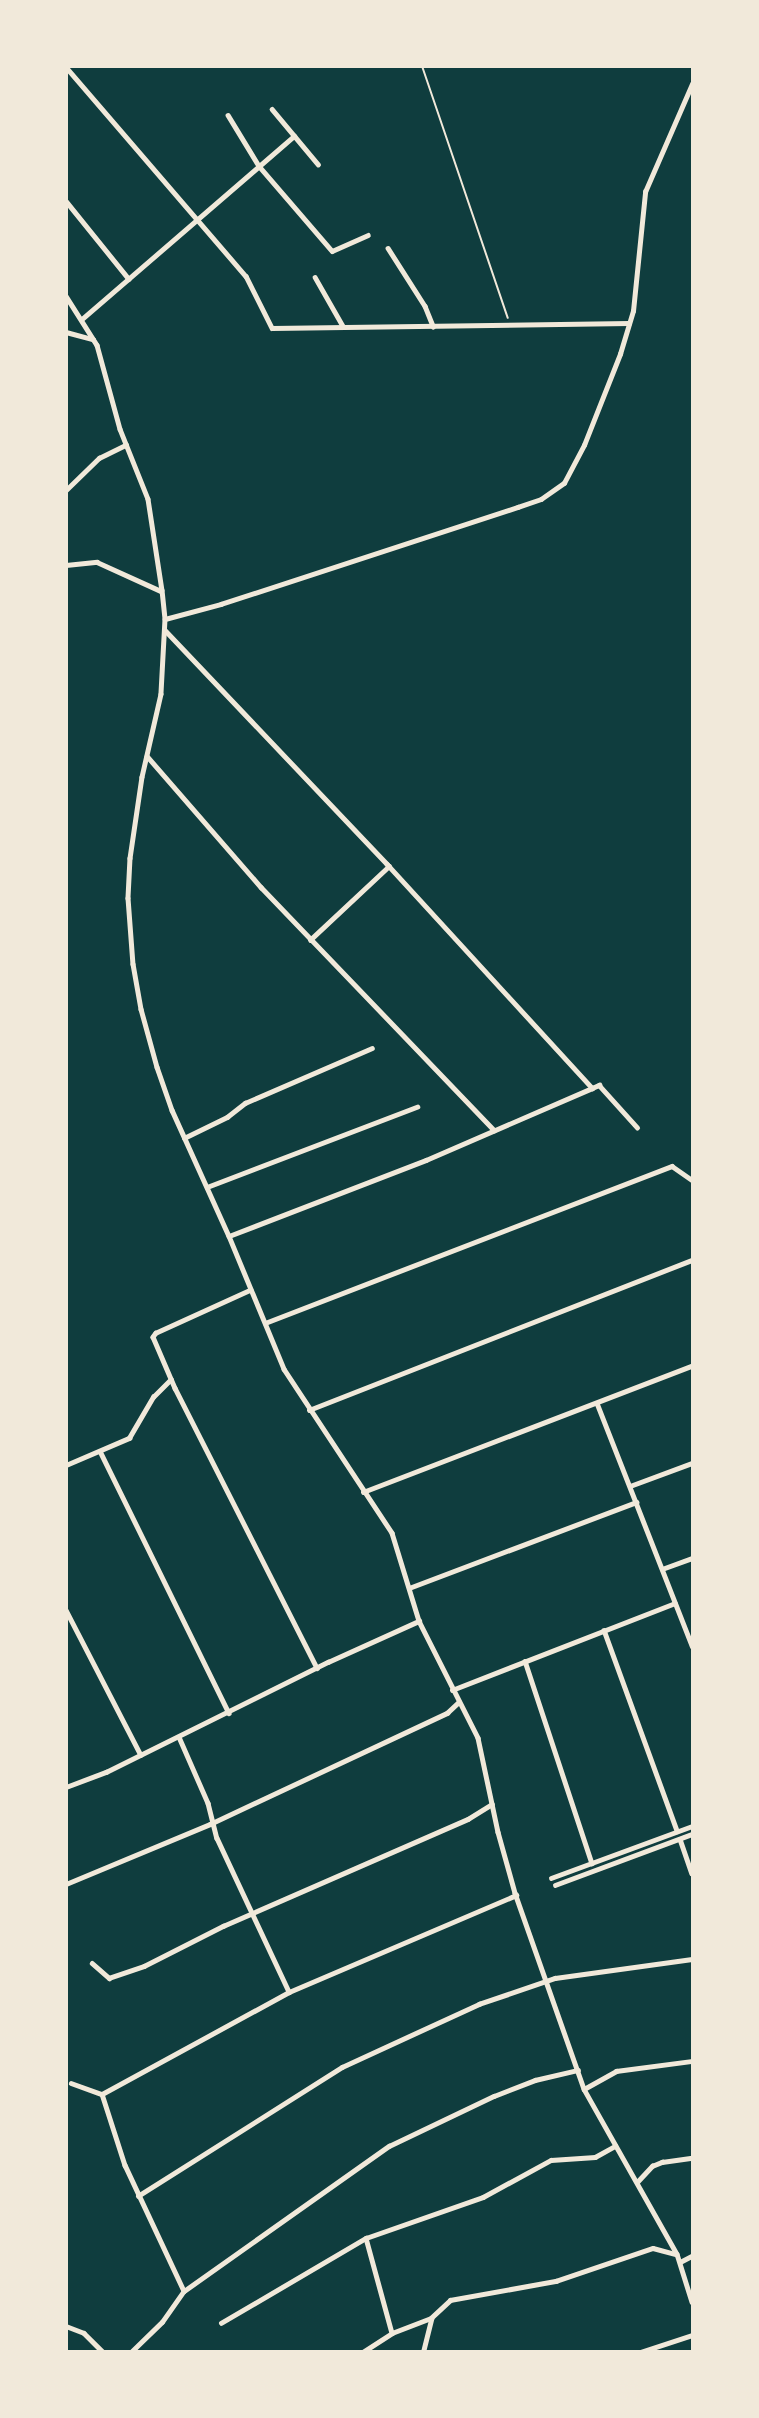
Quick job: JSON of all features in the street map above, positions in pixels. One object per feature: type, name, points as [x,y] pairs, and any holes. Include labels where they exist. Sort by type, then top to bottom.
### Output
[{"type":"street","points":[[66,67],[246,276],[272,328],[629,323]]},
{"type":"street","points":[[165,619],[518,507],[554,492],[564,483],[584,445],[629,323],[645,192],[692,84]]},
{"type":"street","points":[[272,109],[318,164]]},
{"type":"street","points":[[228,115],[259,166],[332,251],[368,235]]},
{"type":"street","points":[[82,319],[294,136]]},
{"type":"street","points":[[66,201],[129,279]]},
{"type":"street","points":[[388,248],[425,306],[433,326]]},
{"type":"street","points":[[315,276],[344,327]]},
{"type":"street","points":[[66,296],[93,339],[126,445],[153,519],[165,630],[161,694],[146,756],[130,858],[129,934],[141,1009],[169,1101],[284,1369],[392,1533],[419,1622],[478,1738],[516,1895],[584,2089],[677,2254],[692,2302]]},
{"type":"street","points":[[66,332],[93,339]]},
{"type":"street","points":[[66,490],[99,458],[126,445]]},
{"type":"street","points":[[66,565],[97,562],[162,591]]},
{"type":"street","points":[[165,630],[389,866],[592,1088]]},
{"type":"street","points":[[146,756],[211,833],[310,940],[494,1130]]},
{"type":"street","points":[[310,940],[389,866]]},
{"type":"street","points":[[184,1138],[227,1117],[245,1103],[372,1048]]},
{"type":"street","points":[[229,1236],[426,1160],[599,1085],[637,1127]]},
{"type":"street","points":[[207,1187],[416,1107]]},
{"type":"street","points":[[265,1323],[672,1166],[692,1180]]},
{"type":"street","points":[[309,1410],[692,1261]]},
{"type":"street","points":[[251,1290],[155,1333],[154,1339],[171,1379],[317,1668]]},
{"type":"street","points":[[363,1492],[692,1366]]},
{"type":"street","points":[[66,1465],[129,1438],[153,1397],[171,1379]]},
{"type":"street","points":[[597,1403],[692,1646]]},
{"type":"street","points":[[100,1451],[229,1713]]},
{"type":"street","points":[[630,1486],[692,1463]]},
{"type":"street","points":[[409,1588],[636,1502]]},
{"type":"street","points":[[662,1569],[692,1558]]},
{"type":"street","points":[[452,1690],[676,1603]]},
{"type":"street","points":[[66,1610],[141,1755]]},
{"type":"street","points":[[66,1787],[141,1755],[317,1668],[419,1622]]},
{"type":"street","points":[[604,1630],[677,1831]]},
{"type":"street","points":[[525,1661],[592,1863]]},
{"type":"street","points":[[66,1884],[214,1822],[447,1713],[459,1702]]},
{"type":"street","points":[[178,1737],[214,1822],[217,1838],[289,1992]]},
{"type":"street","points":[[92,1963],[109,1978],[144,1966],[252,1913],[448,1828],[492,1804]]},
{"type":"street","points":[[551,1878],[692,1826]]},
{"type":"street","points":[[555,1885],[692,1834]]},
{"type":"street","points":[[680,1839],[692,1872]]},
{"type":"street","points":[[71,2083],[102,2094],[289,1992],[516,1895]]},
{"type":"street","points":[[138,2196],[342,2067],[467,2010],[547,1981],[692,1959]]},
{"type":"street","points":[[584,2089],[616,2071],[692,2061]]},
{"type":"street","points":[[131,2351],[162,2322],[184,2291],[389,2146],[448,2116],[535,2080],[578,2070]]},
{"type":"street","points":[[102,2094],[138,2196],[184,2291]]},
{"type":"street","points":[[221,2323],[366,2238],[483,2197],[544,2162],[595,2157],[615,2146]]},
{"type":"street","points":[[638,2181],[652,2166],[692,2158]]},
{"type":"street","points":[[366,2238],[392,2333]]},
{"type":"street","points":[[363,2351],[392,2333],[431,2318],[450,2300],[470,2294],[556,2281],[653,2248],[677,2254]]},
{"type":"street","points":[[680,2262],[692,2256]]},
{"type":"street","points":[[423,2351],[431,2318]]},
{"type":"street","points":[[419,2324],[428,2330]]},
{"type":"street","points":[[66,2326],[84,2333],[103,2351]]},
{"type":"street","points":[[641,2351],[692,2335]]},
{"type":"path","points":[[422,66],[511,326]]}]
